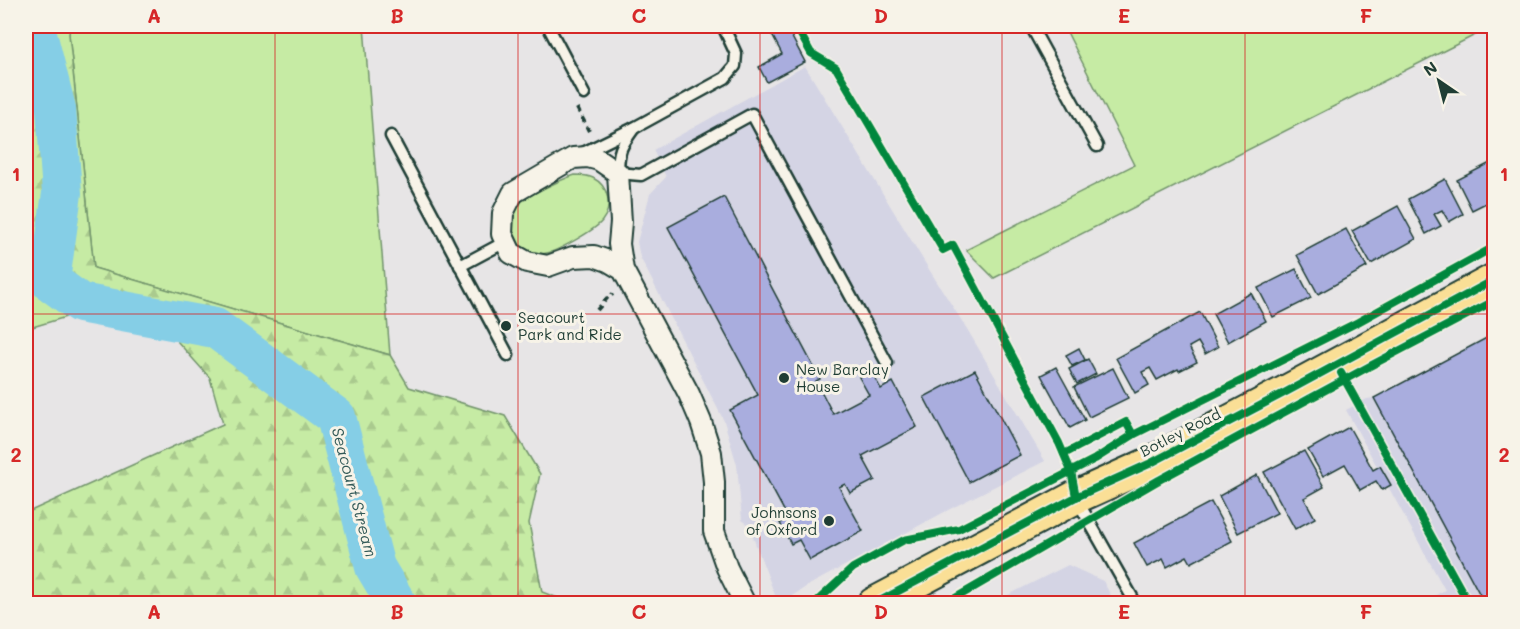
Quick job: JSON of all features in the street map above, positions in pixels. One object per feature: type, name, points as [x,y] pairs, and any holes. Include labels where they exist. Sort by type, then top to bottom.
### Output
[{"type":"main road","name":"Botley Road","points":[[874,603],[1076,497],[1170,453],[1494,280]]},
{"type":"street","points":[[623,270],[594,256],[573,257],[548,266],[527,262],[511,254],[502,234],[503,213],[513,193],[573,158],[588,157],[599,160],[618,173],[623,270],[689,394],[701,422],[711,453],[714,482],[714,531],[727,568],[745,603]]},
{"type":"lane","points":[[548,26],[584,94]]},
{"type":"lane","points":[[573,158],[634,128],[725,78],[735,66],[736,54],[723,26]]},
{"type":"lane","points":[[1031,26],[1097,146]]},
{"type":"lane","points":[[634,128],[621,147],[618,173],[641,175],[752,114],[887,363]]},
{"type":"lane","points":[[391,136],[508,355]]},
{"type":"lane","points":[[460,266],[505,242]]},
{"type":"lane","points":[[1076,497],[1136,603]]},
{"type":"shaded area","points":[[805,66],[967,329],[1045,461],[950,509],[778,603],[748,524],[742,520],[737,465],[724,421],[640,257],[637,242],[650,194],[666,177],[653,150]]},
{"type":"shaded area","points":[[1494,334],[1494,603],[1421,603],[1445,590],[1346,410],[1367,399],[1374,398]]},
{"type":"shaded area","points":[[1068,565],[1103,581],[1115,603],[992,603]]},
{"type":"green space","points":[[26,26],[70,26],[94,268],[390,355],[409,387],[505,416],[540,474],[529,523],[542,592],[571,603],[26,603],[26,513],[223,424],[210,378],[169,332],[76,314],[26,280],[31,83],[26,62]]},
{"type":"green space","points":[[70,26],[364,26],[390,355],[94,268]]},
{"type":"green space","points":[[1064,26],[1493,26],[994,278],[966,250],[1134,165]]},
{"type":"green space","points":[[575,175],[591,177],[606,191],[608,203],[602,221],[584,235],[547,253],[533,253],[521,247],[512,229],[516,207],[536,193]]},
{"type":"green space","points":[[26,280],[76,314],[26,329]]},
{"type":"building","points":[[779,26],[786,26],[805,62],[767,82],[759,67],[782,54],[770,31]]},
{"type":"building","points":[[1494,161],[1494,199],[1472,210],[1457,180]]},
{"type":"building","points":[[1445,179],[1463,214],[1449,222],[1442,210],[1434,214],[1441,226],[1426,234],[1408,199]]},
{"type":"building","name":"New Barclay House","points":[[724,197],[820,379],[816,381],[833,414],[869,395],[859,377],[871,371],[881,389],[893,382],[917,427],[862,456],[875,480],[850,493],[845,484],[839,487],[863,531],[810,560],[799,540],[791,544],[780,523],[788,518],[730,410],[758,395],[668,227]]},
{"type":"building","points":[[1398,206],[1416,239],[1371,264],[1352,231]]},
{"type":"building","points":[[1346,229],[1367,267],[1318,294],[1297,255]]},
{"type":"building","points":[[1296,269],[1311,298],[1273,317],[1258,288]]},
{"type":"building","points":[[1251,293],[1266,321],[1228,342],[1213,314]]},
{"type":"building","points":[[1200,312],[1218,347],[1205,354],[1198,342],[1189,347],[1197,362],[1157,380],[1150,368],[1142,372],[1149,385],[1135,393],[1116,358]]},
{"type":"building","points":[[1494,334],[1494,600],[1485,604],[1374,398]]},
{"type":"building","points":[[1079,348],[1085,360],[1072,366],[1066,355]]},
{"type":"building","points":[[1088,359],[1096,374],[1077,384],[1069,369]]},
{"type":"building","points":[[1056,367],[1085,420],[1070,428],[1041,375]]},
{"type":"building","points":[[1113,368],[1128,398],[1089,417],[1074,387]]},
{"type":"building","points":[[975,370],[1020,455],[969,482],[924,397]]},
{"type":"building","points":[[1349,427],[1373,470],[1380,466],[1391,485],[1382,490],[1376,481],[1360,490],[1345,464],[1323,476],[1308,450]]},
{"type":"building","points":[[1304,451],[1324,487],[1304,498],[1315,518],[1295,529],[1264,472]]},
{"type":"building","points":[[1257,475],[1277,513],[1238,533],[1219,496]]},
{"type":"building","points":[[1211,502],[1232,541],[1191,563],[1187,556],[1167,567],[1163,559],[1147,567],[1134,543]]},
{"type":"waterway","name":"Seacourt Stream","points":[[35,26],[56,109],[62,193],[50,281],[80,303],[215,328],[336,417],[375,567],[397,604]]},
{"type":"cycle path","points":[[796,26],[811,53],[836,68],[943,250],[953,245],[1059,443],[1071,471],[1076,497]]},
{"type":"cycle path","points":[[814,604],[853,568],[904,540],[959,529],[1095,459],[1133,435],[1358,322],[1494,247]]},
{"type":"cycle path","points":[[874,604],[1076,497],[1149,464],[1494,280]]},
{"type":"cycle path","points":[[945,604],[1159,480],[1494,301]]},
{"type":"cycle path","points":[[1341,373],[1469,604]]},
{"type":"cycle path","points":[[1064,454],[1126,422],[1133,435]]},
{"type":"place","name":"Seacourt Park and Ride","points":[[506,326]]},
{"type":"place","name":"New Barclay House","points":[[784,378]]},
{"type":"place","name":"Johnsons of Oxford","points":[[829,521]]}]
